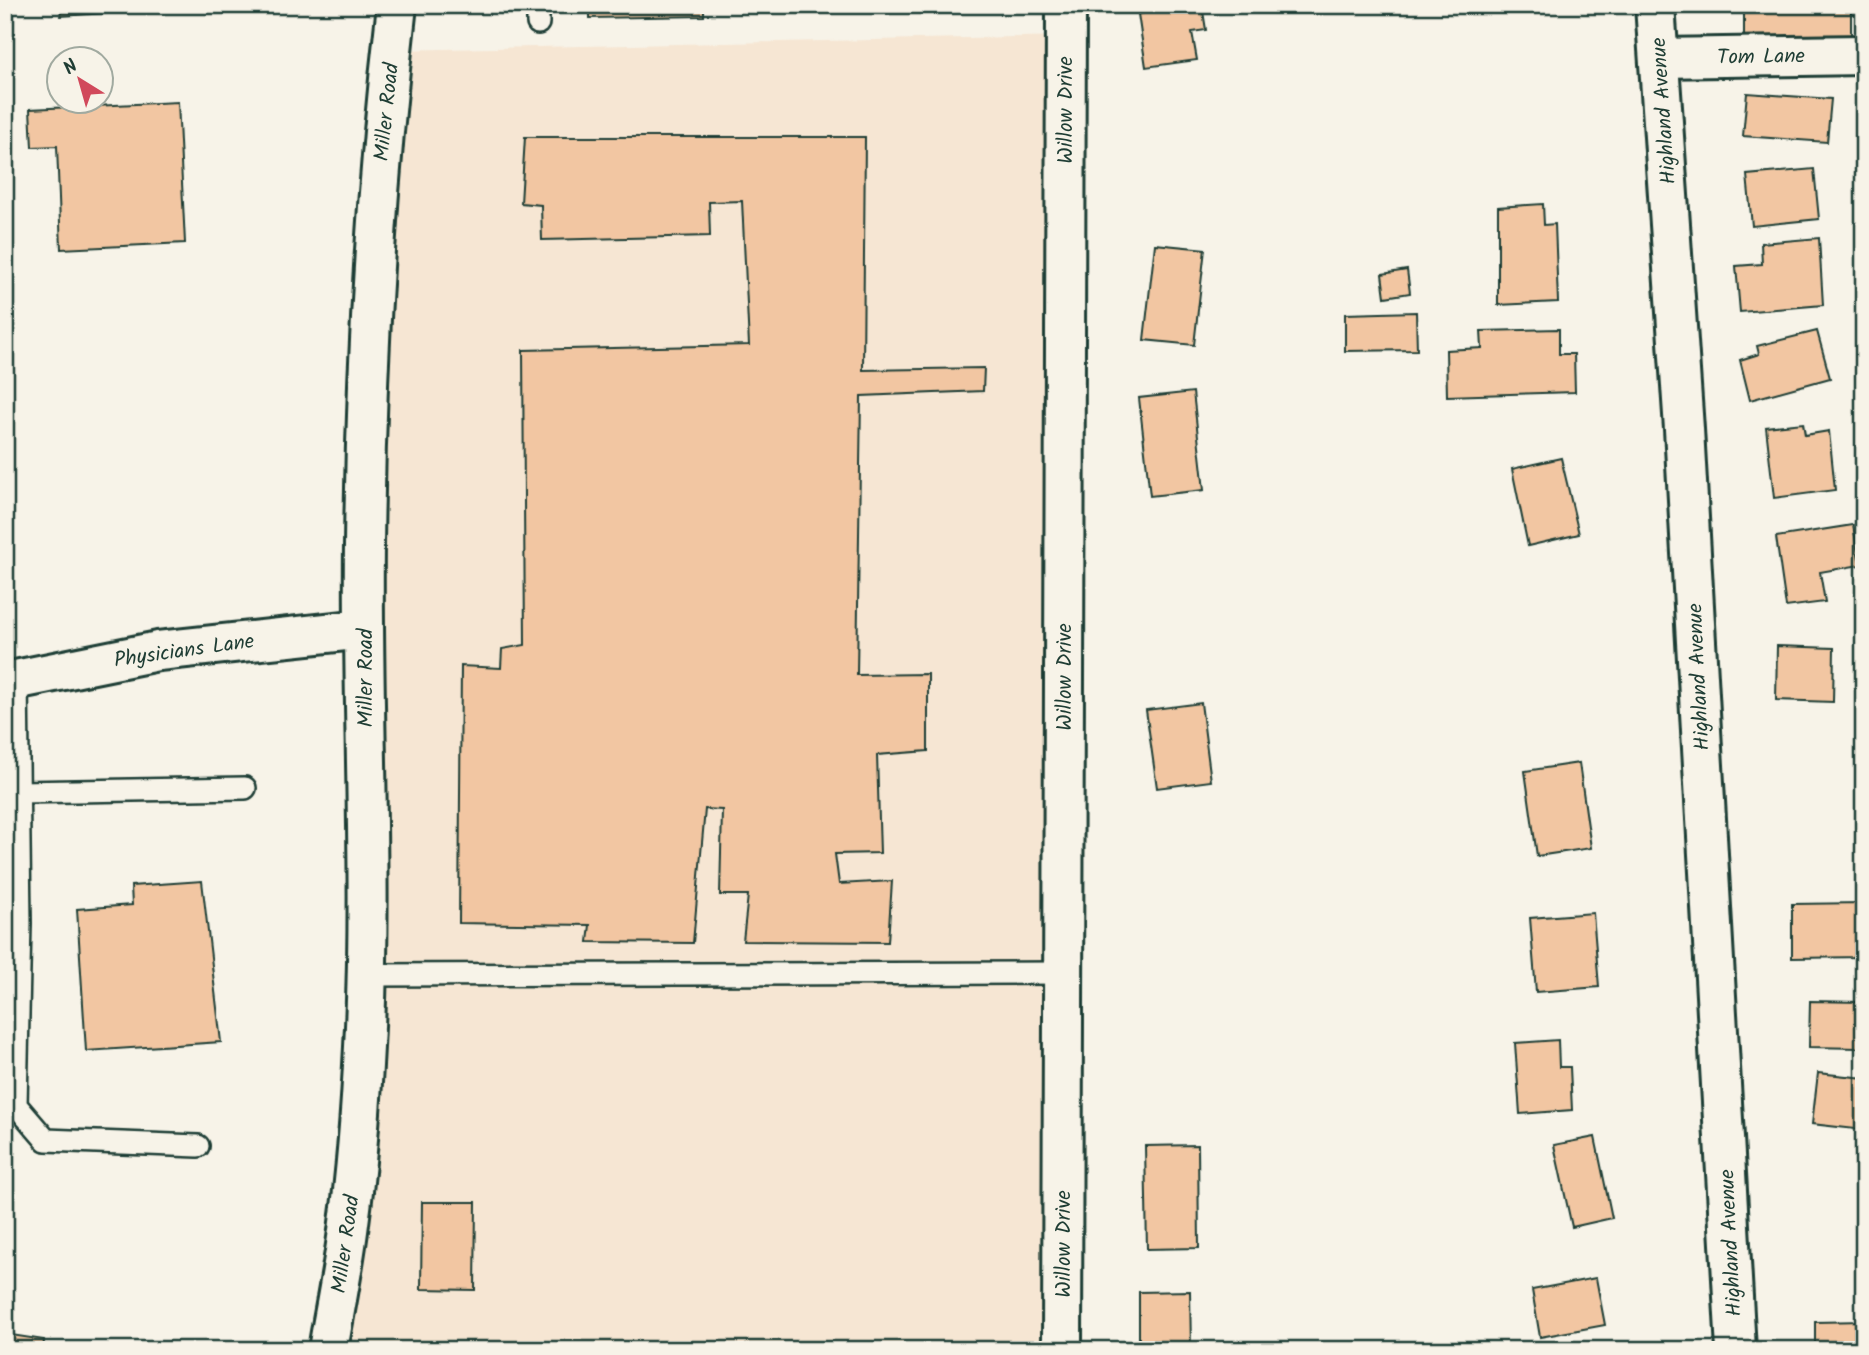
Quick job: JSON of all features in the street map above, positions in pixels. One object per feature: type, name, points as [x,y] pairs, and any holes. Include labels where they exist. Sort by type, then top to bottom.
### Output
[{"type":"street","name":"Miller Road","points":[[328,1350],[349,1225],[364,1044],[364,547],[374,253],[397,5]]},
{"type":"street","name":"Willow Drive","points":[[1062,1350],[1066,5]]},
{"type":"street","name":"Highland Avenue","points":[[1655,5],[1685,443],[1736,1350]]},
{"type":"street","name":"Tom Lane","points":[[1659,58],[1864,55]]},
{"type":"street","name":"Physicians Lane","points":[[11,681],[158,652],[364,629]]},
{"type":"lane","points":[[11,681],[19,792],[20,923],[16,1105],[46,1140],[198,1146]]},
{"type":"lane","points":[[19,792],[245,788]]},
{"type":"lane","points":[[366,975],[1064,973]]},
{"type":"shaded area","points":[[1065,36],[1062,1350],[328,1350],[349,1225],[392,50]]},
{"type":"building","points":[[60,5],[201,5],[201,7],[61,16]]},
{"type":"building","points":[[590,5],[704,5],[704,16],[590,18]]},
{"type":"building","points":[[1169,5],[1202,5],[1206,30],[1192,32],[1197,60],[1146,67],[1138,14],[1169,9]]},
{"type":"building","points":[[1744,5],[1851,5],[1851,51],[1744,51]]},
{"type":"building","points":[[1747,93],[1831,99],[1827,142],[1743,136]]},
{"type":"building","points":[[178,102],[185,243],[61,249],[57,146],[32,147],[30,109],[46,108],[46,116],[116,116],[116,105]]},
{"type":"building","points":[[525,137],[865,137],[863,370],[984,368],[983,391],[861,396],[857,675],[928,674],[928,751],[877,755],[880,853],[835,854],[839,884],[892,881],[888,942],[743,941],[748,895],[720,895],[722,810],[705,809],[693,943],[588,942],[590,925],[459,923],[461,666],[501,668],[502,649],[525,645],[523,350],[749,345],[742,201],[709,202],[710,236],[542,240],[541,205],[521,203]]},
{"type":"building","points":[[1814,169],[1819,219],[1752,226],[1747,175]]},
{"type":"building","points":[[1543,204],[1544,225],[1555,224],[1558,302],[1498,305],[1498,207]]},
{"type":"building","points":[[1819,238],[1823,305],[1740,312],[1736,266],[1762,264],[1761,243]]},
{"type":"building","points":[[1155,244],[1205,249],[1194,345],[1144,340]]},
{"type":"building","points":[[1407,270],[1410,293],[1385,297],[1382,274]]},
{"type":"building","points":[[1416,312],[1417,350],[1345,351],[1345,314]]},
{"type":"building","points":[[1559,329],[1559,354],[1574,354],[1575,392],[1447,396],[1446,350],[1482,348],[1481,331]]},
{"type":"building","points":[[1817,331],[1830,378],[1750,400],[1740,360],[1759,354],[1757,346]]},
{"type":"building","points":[[1193,392],[1204,490],[1150,496],[1139,398]]},
{"type":"building","points":[[1803,423],[1805,435],[1829,431],[1835,490],[1774,498],[1766,427]]},
{"type":"building","points":[[1561,458],[1579,534],[1528,546],[1512,469]]},
{"type":"building","points":[[1853,525],[1860,565],[1820,572],[1825,602],[1786,607],[1776,537]]},
{"type":"building","points":[[1777,646],[1834,648],[1833,702],[1776,700]]},
{"type":"building","points":[[1201,703],[1211,781],[1157,788],[1146,710]]},
{"type":"building","points":[[1579,763],[1591,848],[1537,856],[1525,771]]},
{"type":"building","points":[[202,881],[221,1042],[86,1051],[77,909],[132,905],[131,886]]},
{"type":"building","points":[[1864,903],[1864,957],[1792,958],[1792,904]]},
{"type":"building","points":[[1593,913],[1599,987],[1536,992],[1530,918]]},
{"type":"building","points":[[1810,1001],[1861,1002],[1859,1048],[1809,1047]]},
{"type":"building","points":[[1558,1040],[1559,1067],[1570,1067],[1572,1110],[1520,1114],[1515,1043]]},
{"type":"building","points":[[1818,1073],[1864,1078],[1864,1130],[1812,1124]]},
{"type":"building","points":[[1595,1137],[1612,1218],[1572,1227],[1554,1145]]},
{"type":"building","points":[[1198,1145],[1199,1248],[1147,1249],[1145,1146]]},
{"type":"building","points":[[422,1202],[476,1202],[475,1290],[421,1289]]},
{"type":"building","points":[[1596,1278],[1605,1325],[1540,1337],[1532,1290]]},
{"type":"building","points":[[1190,1291],[1191,1350],[1139,1350],[1139,1292]]},
{"type":"building","points":[[1864,1321],[1864,1350],[1815,1350],[1815,1322]]},
{"type":"building","points":[[5,1334],[44,1340],[43,1350],[5,1350]]}]
